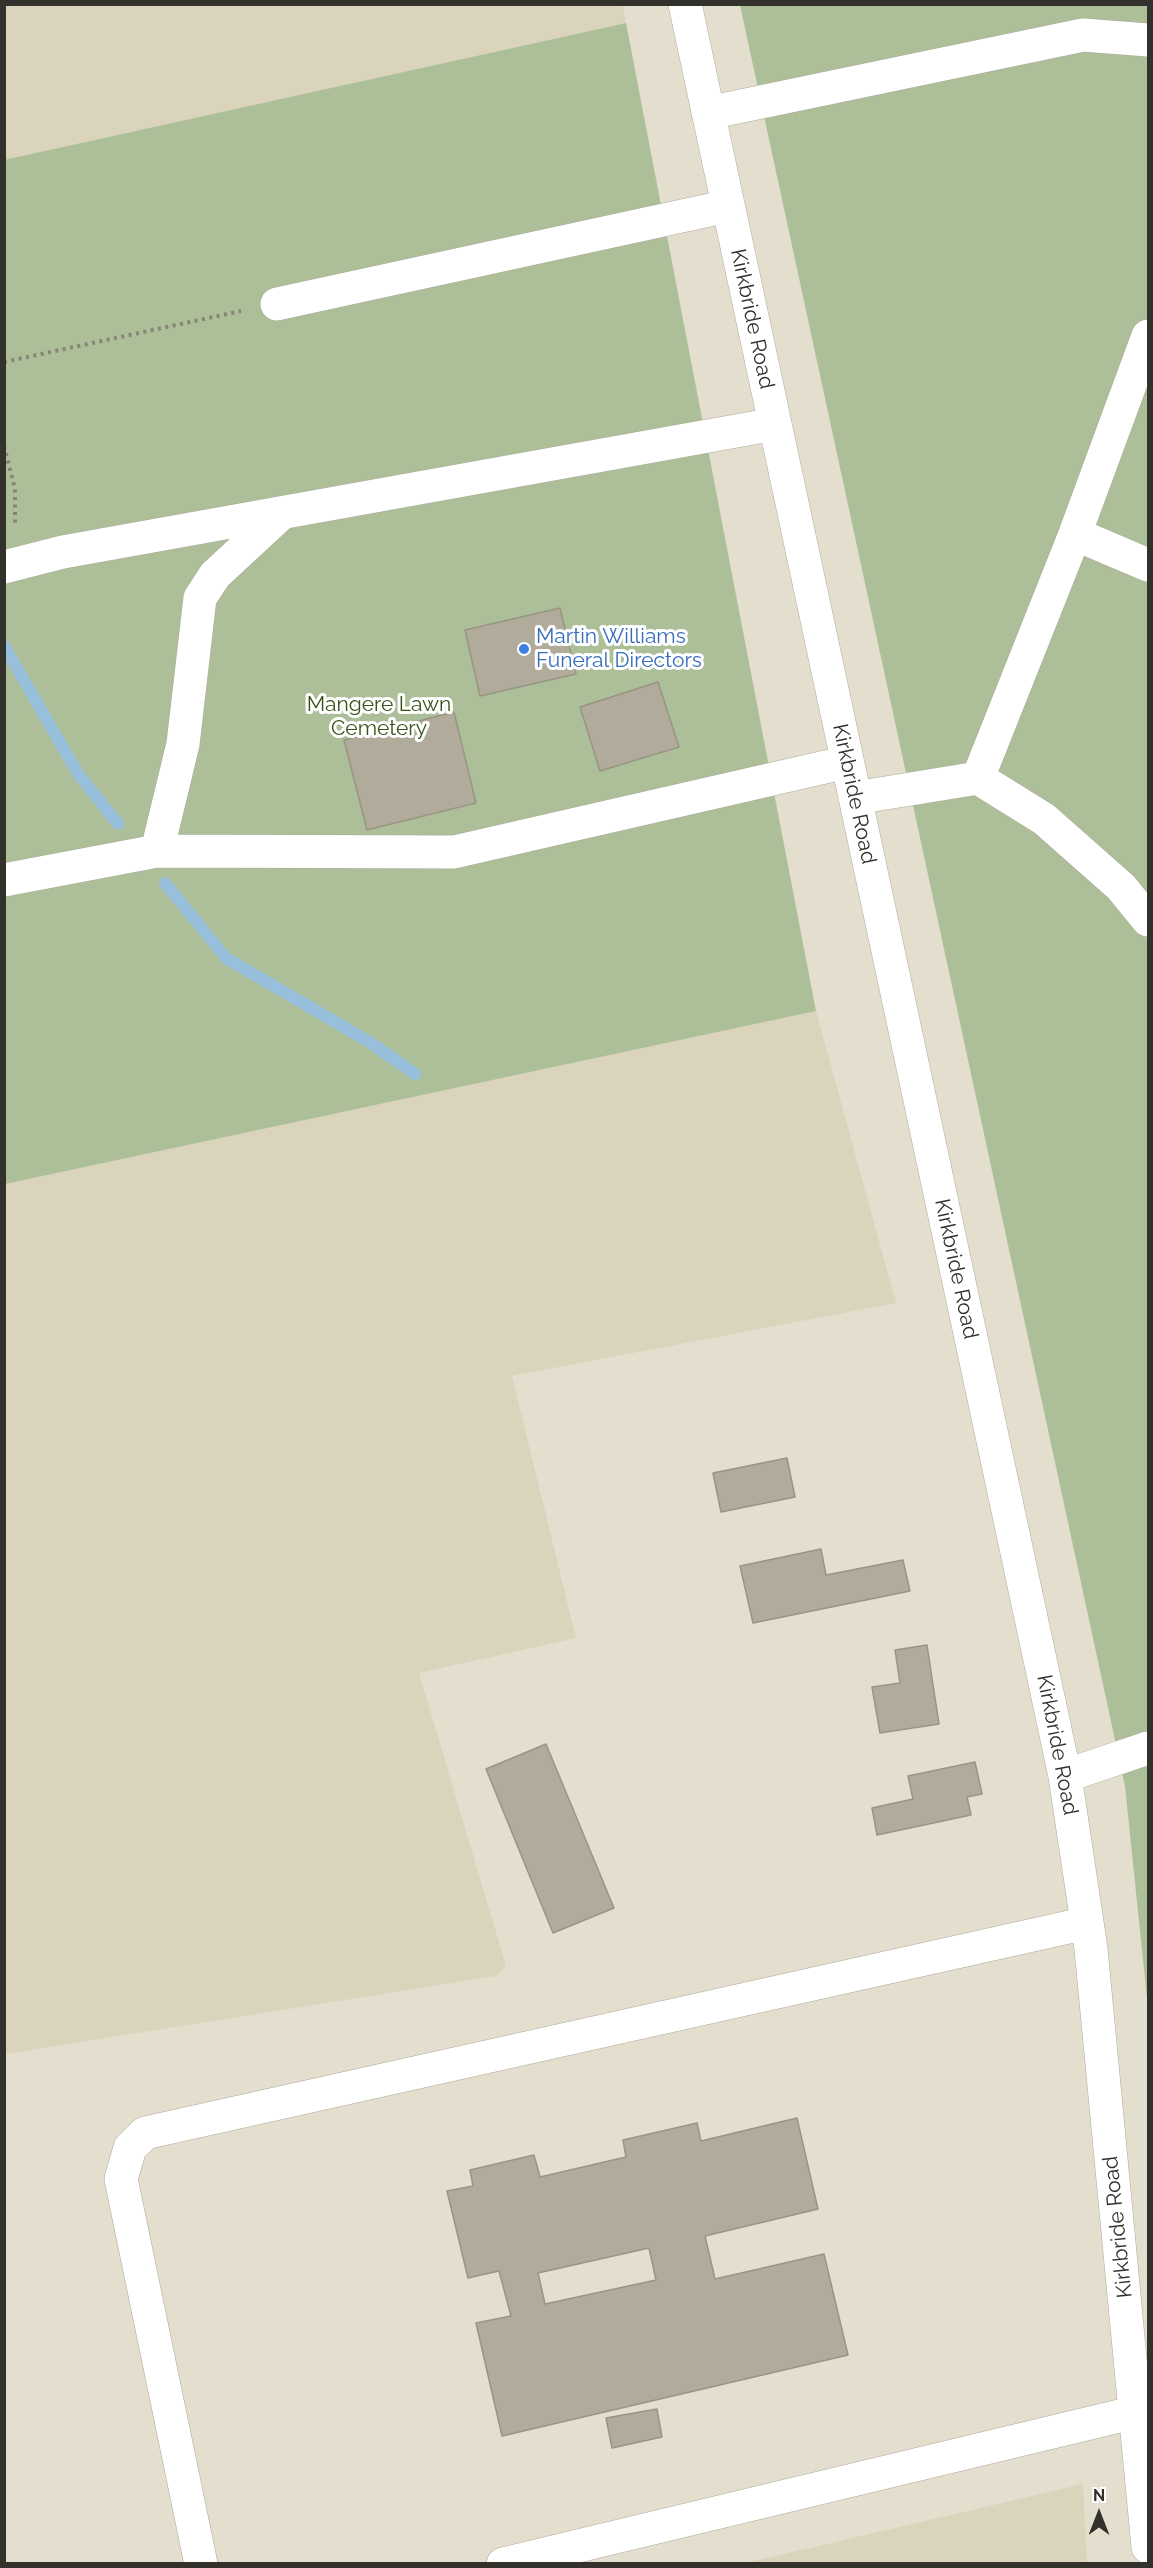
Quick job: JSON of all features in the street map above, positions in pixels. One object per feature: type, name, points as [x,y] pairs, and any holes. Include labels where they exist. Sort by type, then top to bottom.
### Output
[{"type":"street","name":"Kirkbride Road","points":[[685,4],[1065,1776],[1087,1923],[1149,2547]]},
{"type":"street","points":[[708,113],[1083,35],[1149,40]]},
{"type":"street","points":[[277,304],[728,206]]},
{"type":"street","points":[[978,778],[1075,534],[1149,336]]},
{"type":"street","points":[[8,567],[63,552],[775,424]]},
{"type":"street","points":[[157,851],[183,744],[200,598],[216,575],[282,513]]},
{"type":"street","points":[[1075,534],[1149,565]]},
{"type":"street","points":[[4,880],[157,851],[454,852],[847,762]]},
{"type":"street","points":[[855,798],[978,778],[1044,819],[1121,887],[1149,920]]},
{"type":"street","points":[[1065,1776],[1149,1748]]},
{"type":"street","points":[[201,2564],[121,2179],[130,2148],[145,2133],[1087,1923]]},
{"type":"street","points":[[503,2564],[1136,2412]]},
{"type":"path","points":[[4,362],[277,304]]},
{"type":"path","points":[[4,446],[16,497],[8,567]]},
{"type":"shaded area","points":[[5,5],[623,5],[626,23],[5,160]]},
{"type":"shaded area","points":[[816,1011],[896,1303],[512,1376],[576,1638],[419,1673],[506,1966],[496,1976],[5,2054],[5,1184]]},
{"type":"shaded area","points":[[1083,2484],[1087,2563],[746,2563]]},
{"type":"green space","points":[[740,5],[1148,5],[1148,2008],[1125,1786]]},
{"type":"green space","name":"Mangere Lawn Cemetery","points":[[626,23],[816,1011],[5,1184],[4,160]]},
{"type":"building","points":[[560,608],[576,674],[480,696],[465,630]]},
{"type":"building","points":[[658,682],[679,747],[600,771],[580,707]]},
{"type":"building","points":[[454,712],[476,803],[367,830],[344,740]]},
{"type":"building","points":[[787,1458],[795,1497],[721,1512],[713,1473]]},
{"type":"building","points":[[821,1549],[826,1575],[903,1560],[910,1591],[753,1623],[740,1566]]},
{"type":"building","points":[[927,1645],[939,1724],[880,1733],[872,1687],[900,1683],[895,1650]]},
{"type":"building","points":[[546,1744],[614,1908],[553,1933],[486,1769]]},
{"type":"building","points":[[975,1762],[982,1794],[967,1797],[971,1815],[877,1835],[872,1808],[913,1799],[908,1776]]},
{"type":"building","points":[[797,2118],[818,2209],[705,2236],[715,2279],[824,2254],[848,2355],[502,2436],[476,2323],[511,2316],[499,2271],[468,2278],[447,2191],[473,2186],[470,2170],[534,2155],[540,2177],[626,2157],[623,2140],[697,2123],[701,2141]],"holes":[[[649,2248],[656,2280],[545,2304],[538,2273]]]},
{"type":"building","points":[[657,2409],[662,2437],[612,2448],[606,2418]]},
{"type":"waterway","points":[[4,646],[79,775],[118,824]]},
{"type":"waterway","points":[[165,883],[226,958],[371,1043],[415,1074]]},
{"type":"place","name":"Martin Williams Funeral Directors","points":[[524,649]]}]
